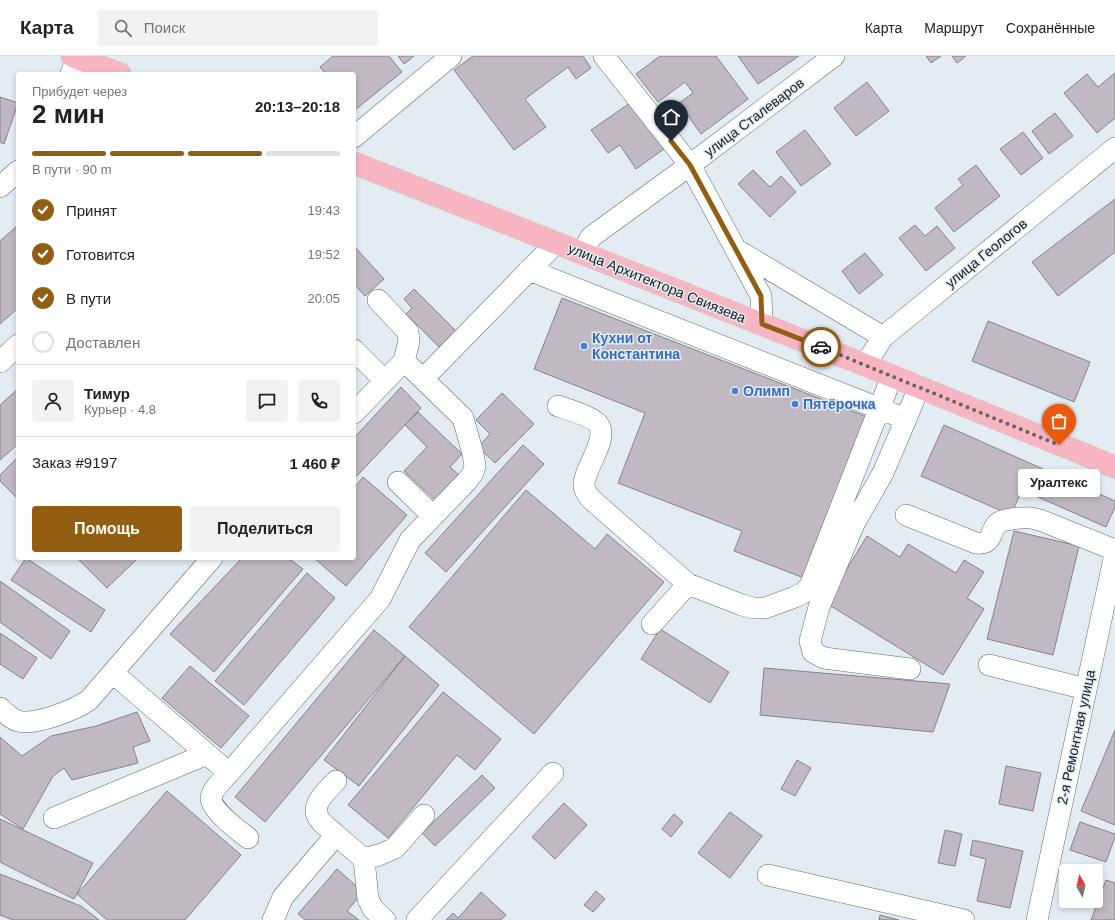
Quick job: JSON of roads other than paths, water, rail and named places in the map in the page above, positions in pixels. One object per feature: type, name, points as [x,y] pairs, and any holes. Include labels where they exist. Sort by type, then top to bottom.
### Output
[{"type":"main road","points":[[73,63],[111,72]]},
{"type":"main road","name":"улица Архитектора Свиязева","points":[[356,164],[865,365],[1115,468]]},
{"type":"street","points":[[356,135],[451,56]]},
{"type":"street","points":[[604,56],[690,165],[761,296],[762,324]]},
{"type":"street","name":"улица Сталеваров","points":[[582,253],[591,237],[690,165],[834,56]]},
{"type":"street","name":"улица Геологов","points":[[865,365],[883,337],[1115,148]]},
{"type":"street","points":[[0,187],[16,173]]},
{"type":"street","points":[[423,379],[556,242]]},
{"type":"street","points":[[737,250],[883,337]]},
{"type":"street","points":[[529,270],[906,419]]},
{"type":"street","points":[[356,411],[404,361],[409,341],[408,332],[378,300]]},
{"type":"street","points":[[0,362],[16,347]]},
{"type":"street","points":[[356,352],[385,381]]},
{"type":"street","points":[[248,838],[218,812],[212,804],[211,798],[214,790],[380,599],[410,540],[467,481],[475,466],[463,418],[404,361]]},
{"type":"street","points":[[558,406],[591,419],[598,423],[601,430],[600,439],[584,486],[586,494],[592,500],[688,584],[742,605],[753,608],[765,608],[799,595],[810,586],[892,376]]},
{"type":"street","points":[[910,669],[824,658],[813,652],[810,641],[819,607],[854,524],[883,473],[918,387]]},
{"type":"street","points":[[398,482],[433,516]]},
{"type":"street","points":[[906,516],[982,544],[987,542],[999,522],[1020,518],[1030,518],[1040,520],[1115,550]]},
{"type":"street","name":"2-я Ремонтная улица","points":[[1037,920],[1115,554]]},
{"type":"street","points":[[0,708],[17,721],[29,722],[43,719],[82,705],[89,700],[113,673],[210,560]]},
{"type":"street","points":[[652,624],[688,584]]},
{"type":"street","points":[[989,665],[1086,689]]},
{"type":"street","points":[[113,673],[229,773]]},
{"type":"street","points":[[54,818],[207,754]]},
{"type":"street","points":[[416,920],[553,773]]},
{"type":"street","points":[[336,781],[318,801],[316,814],[320,820],[364,859],[368,899],[373,909],[385,920]]},
{"type":"street","points":[[364,859],[379,855],[394,848],[424,815]]},
{"type":"street","points":[[273,920],[282,897],[336,835]]},
{"type":"street","points":[[768,875],[964,920]]},
{"type":"place","name":"Кухни от Константина","points":[[584,346]]},
{"type":"place","name":"Олимп","points":[[735,391]]},
{"type":"place","name":"Пятёрочка","points":[[795,404]]},
{"type":"place","name":"Уралтекс","points":[[1059,445]]}]
